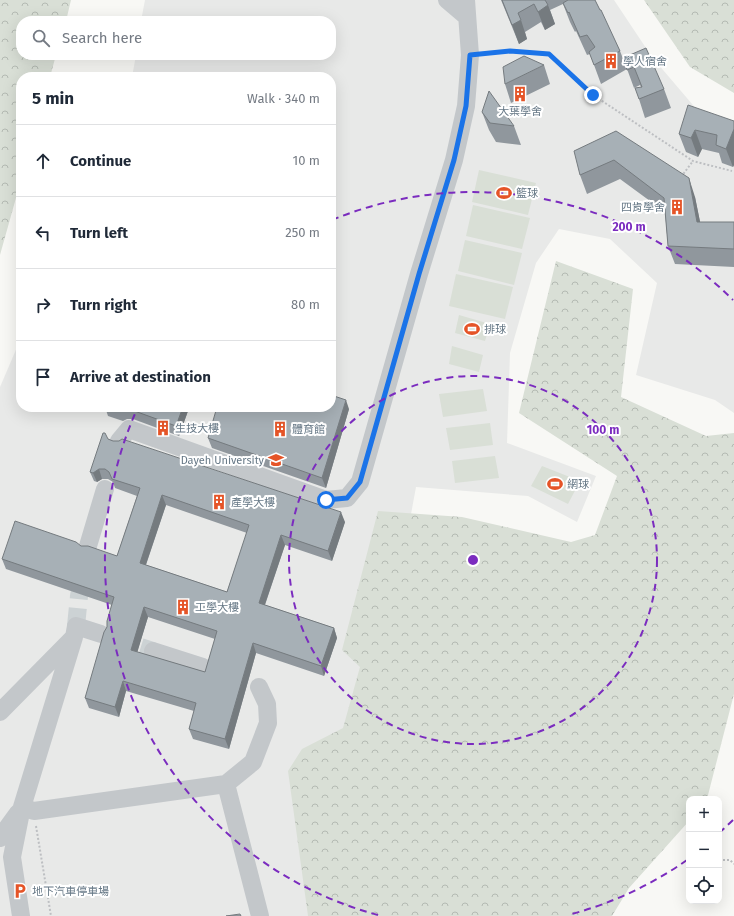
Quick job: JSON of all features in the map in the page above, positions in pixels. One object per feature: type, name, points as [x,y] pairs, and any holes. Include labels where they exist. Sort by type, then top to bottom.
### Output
[{"type":"lane","points":[[119,441],[129,429],[326,500],[347,498],[360,482],[419,274],[454,160],[466,106],[470,55],[467,9],[447,0]]},
{"type":"lane","points":[[88,546],[105,489]]},
{"type":"lane","points":[[21,916],[12,857],[28,809],[76,626],[101,634]]},
{"type":"lane","points":[[0,712],[74,637]]},
{"type":"lane","points":[[153,651],[203,667]]},
{"type":"lane","points":[[0,838],[28,809],[226,784],[253,762],[268,723],[267,704],[259,687]]},
{"type":"lane","points":[[226,784],[260,916]]},
{"type":"path","points":[[470,55],[510,51],[549,54],[593,95],[693,161],[732,171]]},
{"type":"path","points":[[680,179],[693,161]]},
{"type":"path","points":[[28,809],[51,916]]},
{"type":"path","points":[[722,860],[730,860],[734,864]]},
{"type":"shaded area","name":"Dayeh University","points":[[145,0],[614,0],[652,57],[698,111],[734,126],[734,413],[715,400],[636,375],[657,283],[610,239],[559,229],[536,263],[510,353],[507,443],[596,476],[577,522],[528,496],[416,487],[367,754],[380,916],[0,916],[0,387],[16,350],[16,412],[336,412],[336,72],[133,72],[135,60],[336,60],[336,16],[142,16]]},
{"type":"green space","points":[[0,0],[71,0],[67,16],[16,16],[16,60],[55,60],[51,72],[16,72],[16,198],[0,255]]},
{"type":"green space","points":[[644,0],[734,0],[734,93],[690,67]]},
{"type":"green space","name":"籃球","points":[[479,170],[536,183],[528,215],[472,202]]},
{"type":"green space","name":"籃球","points":[[473,205],[530,218],[522,249],[466,236]]},
{"type":"green space","points":[[465,240],[522,253],[514,285],[458,271]]},
{"type":"green space","points":[[556,261],[633,289],[621,397],[706,436],[734,433],[734,694],[708,796],[686,796],[686,824],[629,888],[612,916],[308,916],[288,771],[302,749],[343,728],[360,667],[342,650],[378,511],[462,517],[571,542],[595,535],[617,476],[519,413]]},
{"type":"green space","points":[[456,274],[513,287],[505,319],[449,306]]},
{"type":"green space","name":"排球","points":[[459,315],[490,324],[485,341],[455,333]]},
{"type":"green space","name":"排球","points":[[452,346],[483,355],[479,372],[449,364]]},
{"type":"green space","points":[[483,389],[487,411],[443,417],[439,394]]},
{"type":"green space","points":[[490,423],[493,445],[450,450],[446,428]]},
{"type":"green space","points":[[495,456],[499,478],[455,483],[452,461]]},
{"type":"green space","name":"網球","points":[[542,466],[580,481],[568,504],[531,486]]},
{"type":"building","points":[[502,0],[545,0],[548,5],[538,12],[534,4],[518,13],[521,20],[512,25]]},
{"type":"building","points":[[568,0],[595,0],[620,51],[594,65],[589,52],[595,47],[587,35],[580,37],[569,12],[568,13],[563,3]]},
{"type":"building","points":[[646,48],[664,89],[639,99],[635,88],[642,87],[634,67],[627,70],[623,58]]},
{"type":"building","points":[[524,56],[544,65],[505,84],[503,67]]},
{"type":"building","points":[[489,91],[514,126],[490,123],[482,112]]},
{"type":"building","points":[[688,105],[734,121],[734,129],[726,149],[716,145],[717,135],[695,130],[691,138],[679,134]]},
{"type":"building","points":[[616,131],[689,178],[697,222],[734,222],[734,249],[668,246],[664,198],[614,160],[580,175],[574,151]]},
{"type":"building","name":"體育館","points":[[336,397],[346,400],[322,478],[208,438],[216,412],[336,412]]},
{"type":"building","points":[[137,412],[181,412],[176,426]]},
{"type":"building","points":[[103,433],[105,433],[108,439],[113,441],[119,441],[122,439],[341,512],[328,551],[281,535],[259,603],[334,628],[321,666],[253,643],[225,739],[189,729],[196,703],[123,681],[115,707],[85,698],[104,632],[107,627],[107,621],[114,597],[2,559],[15,521],[76,542],[81,546],[88,546],[117,556],[140,488],[112,479],[109,472],[105,469],[99,469],[93,473],[90,472]],"holes":[[[162,495],[249,525],[227,592],[140,563]],[[144,607],[217,631],[205,672],[131,650]]]},
{"type":"building","points":[[240,914],[241,916],[226,916]]},
{"type":"tunnel","points":[[76,626],[79,596],[84,570]]},
{"type":"tunnel","points":[[115,639],[153,651]]},
{"type":"place","name":"學人宿舍","points":[[611,61]]},
{"type":"place","name":"大葉學舍","points":[[520,94]]},
{"type":"place","name":"籃球","points":[[504,193]]},
{"type":"place","name":"四肯學舍","points":[[677,207]]},
{"type":"place","name":"排球","points":[[472,329]]},
{"type":"place","name":"生技大樓","points":[[163,428]]},
{"type":"place","name":"體育館","points":[[280,429]]},
{"type":"place","name":"Dayeh University","points":[[276,460]]},
{"type":"place","name":"網球","points":[[555,484]]},
{"type":"place","name":"產學大樓","points":[[219,502]]},
{"type":"place","name":"工學大樓","points":[[183,607]]},
{"type":"place","name":"地下汽車停車場","points":[[20,891]]},
{"type":"route","points":[[326,500],[347,498],[360,482],[419,274],[454,160],[466,106],[470,55],[510,51],[549,54],[593,95]]}]
